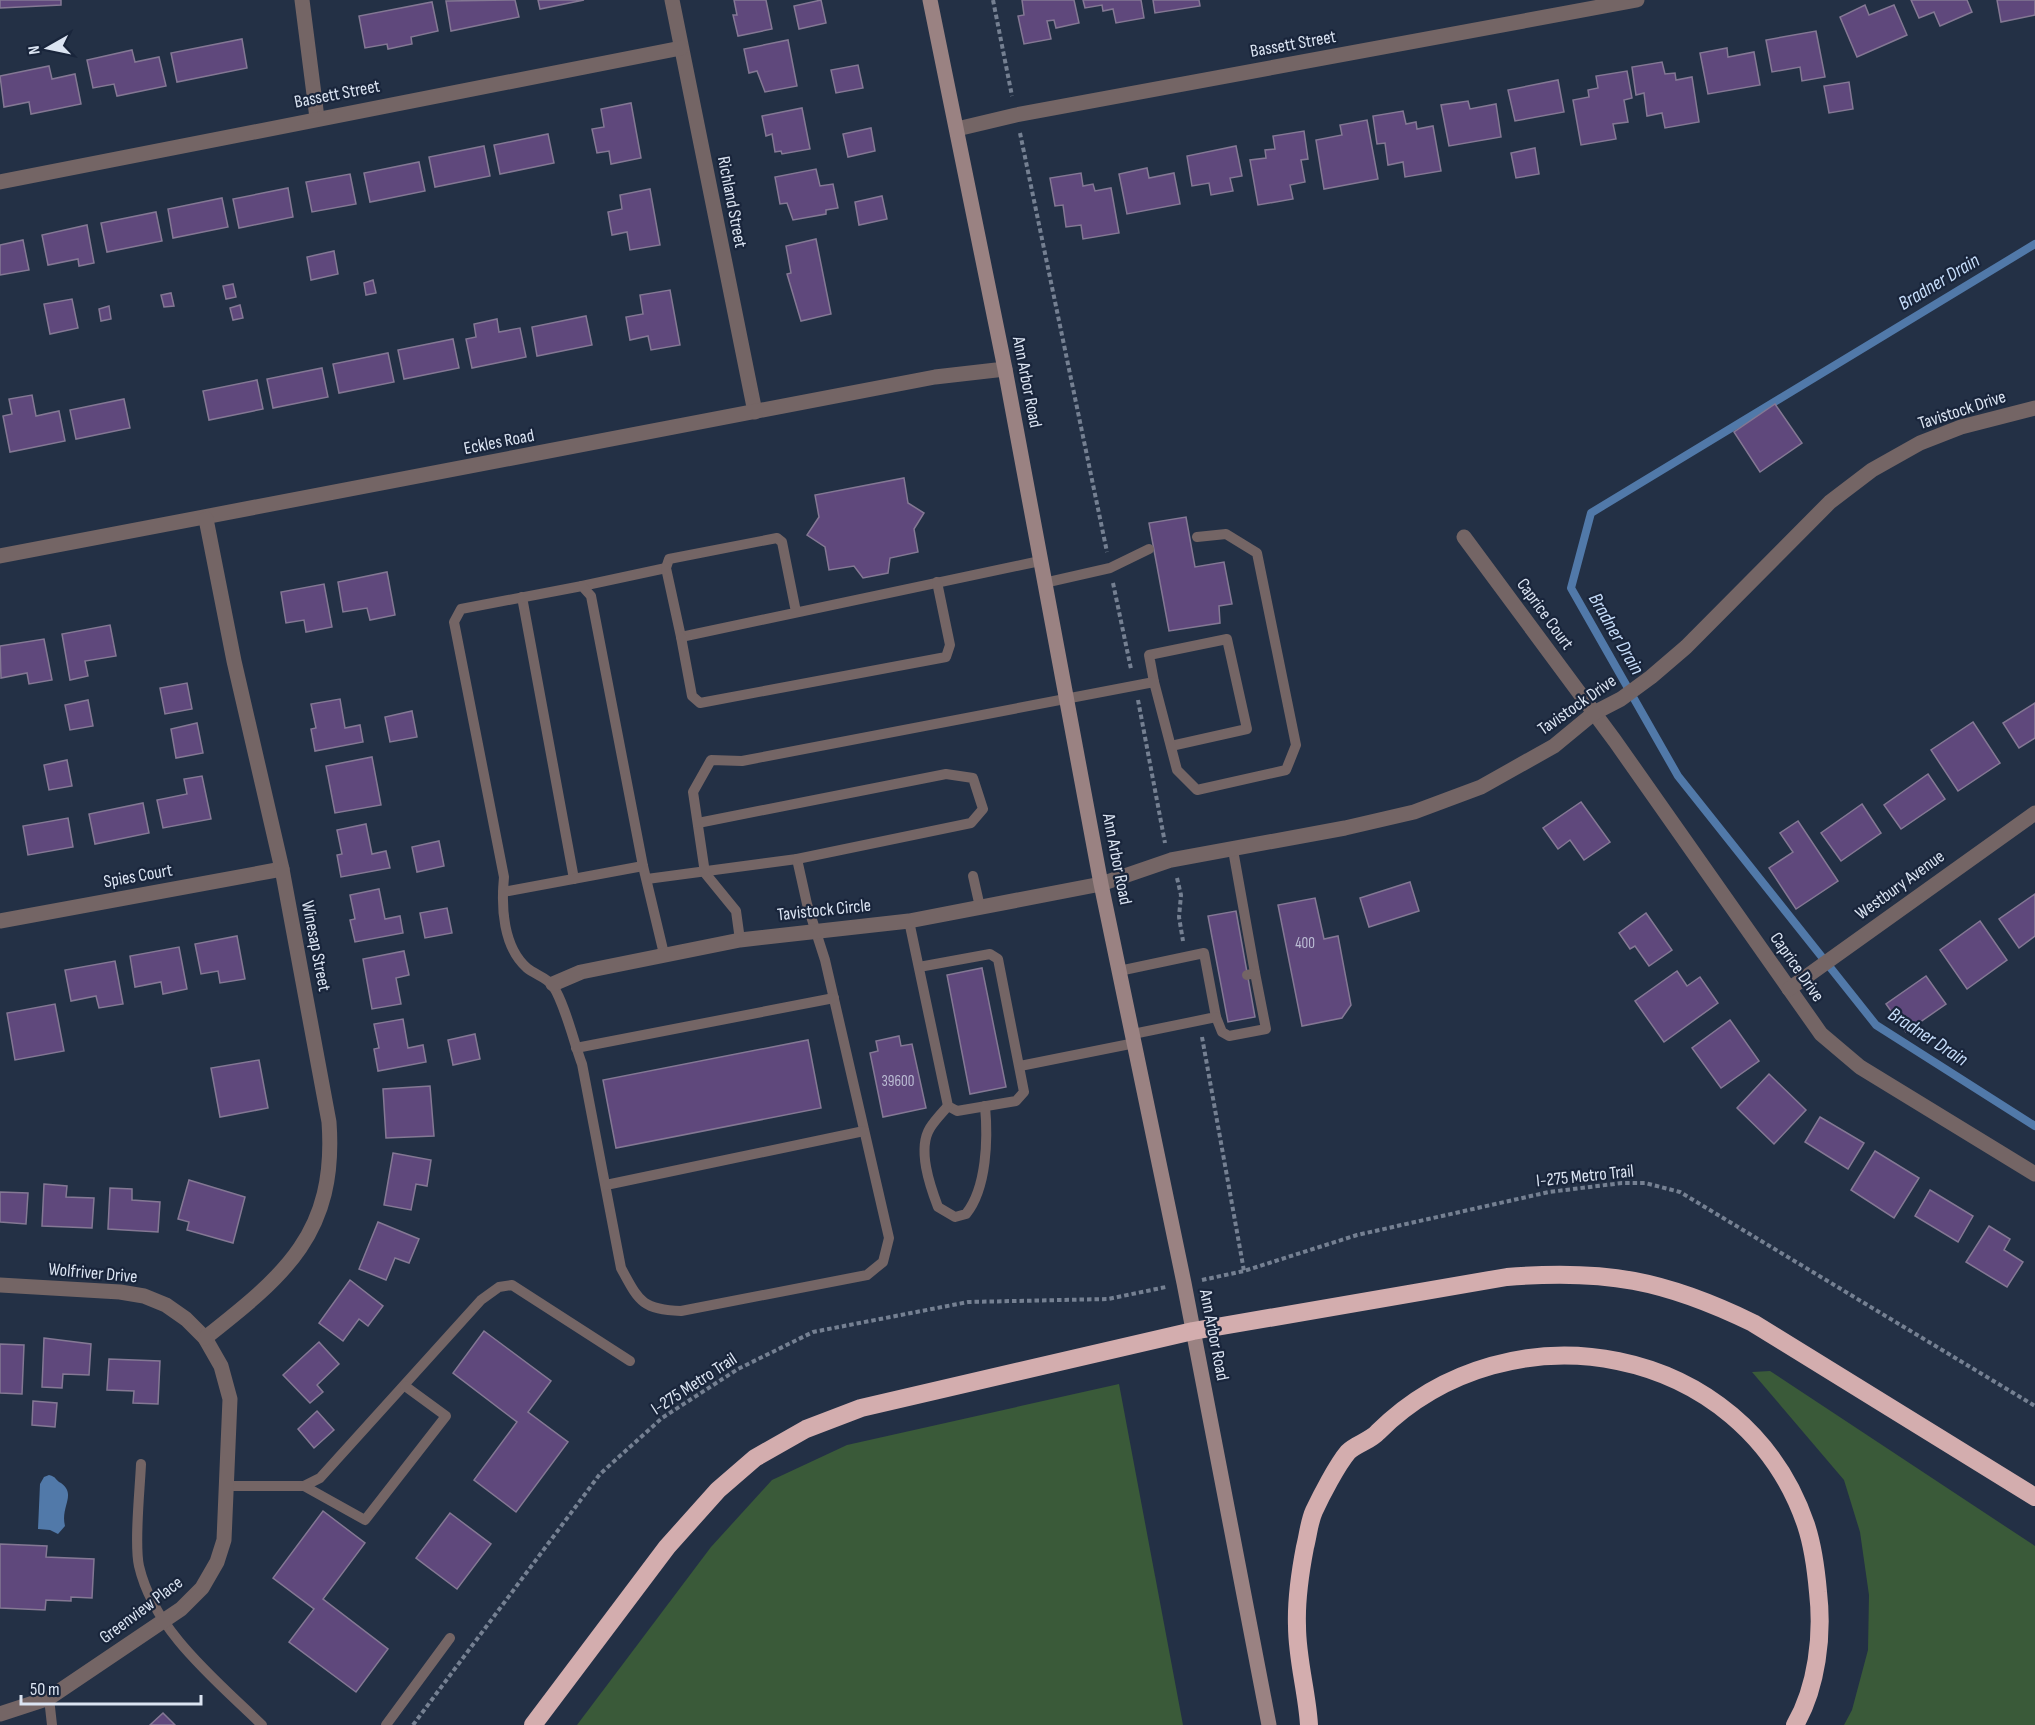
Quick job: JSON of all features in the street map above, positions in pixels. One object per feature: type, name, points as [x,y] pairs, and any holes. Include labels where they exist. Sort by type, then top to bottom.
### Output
[{"type":"highway","points":[[533,1725],[674,1539],[718,1490],[755,1458],[806,1428],[861,1408],[1193,1331],[1507,1277],[1579,1274],[1646,1282],[1706,1300],[1753,1323],[2035,1497]]},
{"type":"highway","points":[[1309,1725],[1296,1628],[1299,1576],[1313,1513],[1349,1451],[1370,1441],[1420,1397],[1449,1381],[1500,1363],[1544,1356],[1570,1355],[1614,1359],[1648,1368],[1692,1387],[1727,1412],[1758,1442],[1788,1485],[1806,1524],[1815,1560],[1820,1606],[1818,1643],[1810,1688],[1795,1725]]},
{"type":"main road","name":"Ann Arbor Road","points":[[930,0],[1005,369],[1101,884],[1193,1331],[1269,1725]]},
{"type":"street","points":[[302,0],[317,118]]},
{"type":"street","name":"Richland Street","points":[[672,0],[755,412]]},
{"type":"street","name":"Bassett Street","points":[[957,129],[1016,115],[1580,5],[1637,0]]},
{"type":"street","name":"Bassett Street","points":[[0,182],[681,48]]},
{"type":"street","name":"Eckles Road","points":[[0,556],[206,519],[935,377],[1005,369]]},
{"type":"street","name":"Tavistock Drive","points":[[1101,884],[1171,860],[1233,850],[1414,812],[1470,791],[1518,768],[1554,746],[1594,713],[1621,699],[1686,647],[1822,509],[1872,470],[1920,443],[1961,427],[2035,408]]},
{"type":"street","name":"Winesap Street","points":[[205,1338],[263,1292],[290,1264],[316,1221],[329,1179],[331,1151],[329,1122],[282,869],[234,660],[206,519]]},
{"type":"street","name":"Caprice Court","points":[[1464,537],[1594,713]]},
{"type":"street","name":"Caprice Drive","points":[[1594,713],[1821,1034],[1860,1067],[2035,1174]]},
{"type":"street","name":"Westbury Avenue","points":[[1788,989],[2035,813]]},
{"type":"street","name":"Spies Court","points":[[0,921],[282,869]]},
{"type":"street","name":"Tavistock Circle","points":[[553,984],[581,972],[740,940],[909,921],[1101,884]]},
{"type":"street","name":"Wolfriver Drive","points":[[0,1285],[120,1292],[144,1296],[166,1305],[186,1318],[205,1338]]},
{"type":"street","name":"Greenview Place","points":[[0,1714],[49,1698],[164,1621],[181,1609],[202,1588],[217,1562],[224,1540],[230,1399],[221,1366],[205,1338]]},
{"type":"lane","points":[[1171,746],[1247,729],[1227,639],[1149,655],[1154,682],[1177,770],[1197,790],[1286,770],[1296,745],[1257,553],[1226,534],[1197,537]]},
{"type":"lane","points":[[796,612],[782,542],[777,538],[669,559],[666,568],[692,696],[700,703],[946,657],[950,645],[937,582]]},
{"type":"lane","points":[[1044,583],[1110,568],[1149,549]]},
{"type":"lane","points":[[681,637],[1040,561]]},
{"type":"lane","points":[[666,568],[461,609],[454,622],[504,877],[501,904],[514,955],[528,970],[553,984],[576,1047],[606,1185],[621,1268],[637,1298],[657,1310],[681,1311],[867,1275],[883,1262],[889,1238],[825,960],[815,931],[797,859]]},
{"type":"lane","points":[[582,586],[591,596],[643,866],[664,954]]},
{"type":"lane","points":[[522,597],[574,879]]},
{"type":"lane","points":[[740,940],[736,911],[705,873],[693,792],[711,760],[742,761],[940,725],[1154,682]]},
{"type":"lane","points":[[647,879],[797,859],[971,823],[983,809],[973,778],[946,774],[698,823]]},
{"type":"lane","points":[[1119,970],[1204,953],[1215,982],[1215,1017],[1222,1032],[1230,1036],[1266,1029],[1251,974],[1233,850]]},
{"type":"lane","points":[[503,892],[643,866]]},
{"type":"lane","points":[[973,876],[980,907]]},
{"type":"lane","points":[[909,921],[948,1106],[957,1111],[1016,1101],[1024,1092],[998,959],[990,954],[919,967]]},
{"type":"lane","points":[[576,1047],[834,998]]},
{"type":"lane","points":[[1020,1066],[1215,1017]]},
{"type":"lane","points":[[948,1106],[929,1129],[925,1143],[930,1185],[938,1207],[955,1216],[966,1214],[975,1203],[988,1140],[985,1106]]},
{"type":"lane","points":[[606,1185],[864,1131]]},
{"type":"lane","points":[[228,1486],[304,1486],[320,1478],[481,1300],[499,1287],[512,1285],[630,1361]]},
{"type":"lane","points":[[304,1486],[365,1520],[446,1416],[405,1386]]},
{"type":"lane","points":[[141,1464],[139,1565],[164,1621],[203,1666],[262,1725]]},
{"type":"lane","points":[[386,1725],[450,1638]]},
{"type":"lane","points":[[49,1698],[52,1725]]},
{"type":"path","points":[[993,0],[1107,553]]},
{"type":"path","points":[[1113,586],[1130,667]]},
{"type":"path","points":[[1138,702],[1165,841]]},
{"type":"path","points":[[1178,883],[1182,906],[1179,917],[1183,939]]},
{"type":"path","points":[[1202,1037],[1244,1271]]},
{"type":"path","name":"I-275 Metro Trail","points":[[1232,1274],[1357,1235],[1549,1192],[1622,1183],[1645,1183],[1680,1192],[2035,1406]]},
{"type":"path","name":"I-275 Metro Trail","points":[[413,1725],[600,1474],[662,1418],[704,1390],[813,1332],[968,1302],[1108,1299],[1123,1295]]},
{"type":"green space","points":[[1770,1371],[2035,1546],[2035,1725],[1844,1725],[1852,1710],[1868,1650],[1869,1595],[1860,1532],[1844,1480],[1752,1372]]},
{"type":"green space","points":[[1119,1384],[1183,1725],[577,1725],[711,1547],[772,1480],[847,1445]]},
{"type":"water","points":[[49,1475],[66,1487],[68,1492],[65,1526],[58,1534],[50,1530],[38,1529],[40,1484],[44,1477]]},
{"type":"building","points":[[0,0],[61,0],[61,5],[0,8]]},
{"type":"building","points":[[515,0],[519,17],[451,31],[446,1]]},
{"type":"building","points":[[538,0],[584,0],[540,9]]},
{"type":"building","points":[[734,0],[766,0],[772,29],[738,36],[733,15],[737,15]]},
{"type":"building","points":[[821,0],[826,23],[799,29],[794,6]]},
{"type":"building","points":[[1022,0],[1074,0],[1079,23],[1056,28],[1054,20],[1047,21],[1051,39],[1024,44],[1018,16],[1024,15]]},
{"type":"building","points":[[1083,0],[1141,0],[1144,18],[1116,23],[1113,9],[1103,11],[1102,5],[1085,8]]},
{"type":"building","points":[[1153,0],[1199,0],[1200,6],[1155,13]]},
{"type":"building","points":[[1911,0],[1967,0],[1972,12],[1940,26],[1934,12],[1919,18]]},
{"type":"building","points":[[1997,0],[2035,0],[2035,15],[2001,22]]},
{"type":"building","points":[[432,2],[438,31],[411,37],[412,44],[388,49],[387,44],[365,48],[359,16]]},
{"type":"building","points":[[1865,5],[1869,15],[1894,5],[1907,35],[1857,57],[1840,17]]},
{"type":"building","points":[[1816,31],[1825,77],[1802,81],[1800,67],[1772,72],[1766,40]]},
{"type":"building","points":[[242,39],[247,68],[177,82],[171,53]]},
{"type":"building","points":[[788,40],[797,86],[765,92],[757,71],[749,73],[744,49]]},
{"type":"building","points":[[1727,48],[1728,57],[1754,52],[1760,85],[1708,94],[1700,53]]},
{"type":"building","points":[[132,50],[135,62],[159,57],[166,86],[117,96],[114,84],[93,88],[87,60]]},
{"type":"building","points":[[1662,62],[1665,74],[1675,73],[1676,80],[1692,77],[1699,122],[1665,128],[1662,113],[1647,116],[1644,93],[1636,95],[1632,67]]},
{"type":"building","points":[[858,65],[863,88],[836,93],[831,70]]},
{"type":"building","points":[[49,66],[52,79],[75,74],[81,104],[31,114],[29,102],[4,107],[0,76]]},
{"type":"building","points":[[1627,71],[1632,98],[1624,100],[1628,122],[1613,124],[1616,139],[1581,145],[1573,100],[1589,97],[1588,90],[1598,88],[1596,76]]},
{"type":"building","points":[[1558,80],[1564,112],[1515,121],[1508,90]]},
{"type":"building","points":[[1849,82],[1853,109],[1829,113],[1824,86]]},
{"type":"building","points":[[1468,101],[1470,109],[1496,104],[1501,137],[1449,146],[1441,105]]},
{"type":"building","points":[[631,103],[641,158],[611,164],[609,151],[597,153],[592,129],[604,127],[601,109]]},
{"type":"building","points":[[802,108],[810,149],[782,154],[781,151],[775,152],[772,134],[766,136],[762,116]]},
{"type":"building","points":[[1403,111],[1406,124],[1416,122],[1417,129],[1433,126],[1441,171],[1405,177],[1403,162],[1388,165],[1385,143],[1377,144],[1373,116]]},
{"type":"building","points":[[1367,120],[1378,179],[1324,189],[1316,140],[1342,135],[1340,125]]},
{"type":"building","points":[[871,128],[875,151],[848,157],[843,134]]},
{"type":"building","points":[[1304,131],[1308,159],[1301,160],[1305,182],[1290,185],[1293,199],[1258,205],[1250,160],[1266,158],[1265,150],[1275,149],[1273,136]]},
{"type":"building","points":[[548,134],[554,163],[500,174],[494,145]]},
{"type":"building","points":[[484,146],[490,176],[435,187],[429,157]]},
{"type":"building","points":[[1236,146],[1242,176],[1230,178],[1233,191],[1211,195],[1209,183],[1192,186],[1187,156]]},
{"type":"building","points":[[1535,148],[1539,174],[1516,178],[1511,153]]},
{"type":"building","points":[[419,162],[425,191],[370,202],[364,173]]},
{"type":"building","points":[[1147,168],[1149,178],[1174,173],[1180,204],[1127,214],[1119,174]]},
{"type":"building","points":[[816,169],[820,186],[833,184],[838,208],[826,210],[826,214],[793,220],[787,203],[780,204],[775,177]]},
{"type":"building","points":[[1081,173],[1083,186],[1093,184],[1095,191],[1111,188],[1119,233],[1083,239],[1081,225],[1066,227],[1063,205],[1055,206],[1050,178]]},
{"type":"building","points":[[350,174],[356,204],[312,212],[306,182]]},
{"type":"building","points":[[288,188],[293,217],[239,228],[233,199]]},
{"type":"building","points":[[650,189],[660,245],[630,250],[627,232],[612,235],[608,212],[622,209],[620,195]]},
{"type":"building","points":[[882,196],[887,219],[859,225],[855,202]]},
{"type":"building","points":[[222,198],[228,227],[173,238],[168,209]]},
{"type":"building","points":[[156,212],[162,241],[107,252],[101,223]]},
{"type":"building","points":[[87,225],[94,263],[79,266],[78,259],[48,265],[42,235]]},
{"type":"building","points":[[816,239],[831,314],[801,321],[787,274],[791,273],[786,246]]},
{"type":"building","points":[[23,240],[29,270],[0,275],[0,245]]},
{"type":"building","points":[[334,251],[338,274],[311,280],[307,257]]},
{"type":"building","points":[[373,280],[376,293],[366,295],[364,283]]},
{"type":"building","points":[[233,284],[236,297],[226,299],[223,286]]},
{"type":"building","points":[[670,290],[680,345],[651,350],[648,336],[630,340],[626,317],[643,314],[640,295]]},
{"type":"building","points":[[171,293],[174,306],[164,307],[161,295]]},
{"type":"building","points":[[72,299],[78,328],[50,334],[44,304]]},
{"type":"building","points":[[240,305],[243,318],[233,320],[230,308]]},
{"type":"building","points":[[109,306],[111,319],[101,321],[99,309]]},
{"type":"building","points":[[586,316],[592,345],[537,356],[532,327]]},
{"type":"building","points":[[497,319],[499,332],[520,328],[526,357],[472,368],[466,339],[476,337],[474,324]]},
{"type":"building","points":[[453,339],[459,368],[404,379],[398,350]]},
{"type":"building","points":[[388,353],[394,382],[339,393],[333,364]]},
{"type":"building","points":[[322,368],[328,397],[273,408],[267,379]]},
{"type":"building","points":[[257,380],[263,409],[209,420],[203,391]]},
{"type":"building","points":[[32,395],[36,416],[59,411],[65,441],[10,452],[3,416],[12,414],[9,399]]},
{"type":"building","points":[[124,399],[130,428],[76,439],[70,410]]},
{"type":"building","points":[[1775,404],[1802,443],[1760,472],[1734,432]]},
{"type":"building","points":[[904,478],[908,503],[924,513],[914,529],[918,552],[890,558],[888,573],[863,578],[854,566],[829,570],[825,547],[807,535],[819,517],[815,495]]},
{"type":"building","points":[[1186,517],[1195,567],[1224,562],[1232,604],[1219,606],[1220,623],[1169,631],[1149,523]]},
{"type":"building","points":[[387,572],[395,615],[370,620],[367,608],[343,612],[338,582]]},
{"type":"building","points":[[324,584],[332,627],[306,632],[304,620],[286,623],[281,592]]},
{"type":"building","points":[[110,625],[116,656],[85,661],[88,676],[70,680],[62,634]]},
{"type":"building","points":[[44,639],[52,680],[29,684],[27,673],[1,678],[0,646]]},
{"type":"building","points":[[187,683],[192,709],[165,714],[160,688]]},
{"type":"building","points":[[340,699],[345,728],[360,725],[363,742],[315,751],[311,729],[316,728],[311,704]]},
{"type":"building","points":[[88,700],[93,726],[70,730],[65,705]]},
{"type":"building","points":[[2035,703],[2035,738],[2019,748],[2003,723]]},
{"type":"building","points":[[412,711],[417,737],[390,742],[385,717]]},
{"type":"building","points":[[1973,722],[2000,763],[1958,791],[1931,750]]},
{"type":"building","points":[[197,723],[203,753],[176,758],[171,729]]},
{"type":"building","points":[[372,757],[381,805],[335,813],[326,766]]},
{"type":"building","points":[[67,760],[72,786],[49,790],[44,765]]},
{"type":"building","points":[[1928,774],[1945,799],[1901,829],[1884,805]]},
{"type":"building","points":[[202,776],[211,819],[163,828],[157,800],[187,794],[184,779]]},
{"type":"building","points":[[1581,802],[1610,842],[1584,860],[1570,840],[1558,849],[1543,828]]},
{"type":"building","points":[[143,803],[149,833],[95,844],[89,814]]},
{"type":"building","points":[[1862,804],[1881,833],[1841,861],[1821,833]]},
{"type":"building","points":[[68,818],[73,847],[28,855],[23,826]]},
{"type":"building","points":[[1798,821],[1838,881],[1796,909],[1769,868],[1793,852],[1780,833]]},
{"type":"building","points":[[366,824],[372,854],[386,851],[390,868],[341,877],[337,855],[342,854],[337,830]]},
{"type":"building","points":[[439,841],[444,866],[417,872],[412,847]]},
{"type":"building","points":[[1410,882],[1419,911],[1369,927],[1360,898]]},
{"type":"building","points":[[379,889],[385,919],[400,916],[403,933],[355,942],[350,920],[355,919],[350,895]]},
{"type":"building","points":[[2035,894],[2035,936],[2019,948],[1999,919]]},
{"type":"building","points":[[1315,898],[1324,939],[1338,936],[1351,1005],[1342,1018],[1302,1026],[1278,905]]},
{"type":"building","points":[[447,908],[452,933],[425,938],[420,913]]},
{"type":"building","points":[[1236,911],[1255,1017],[1228,1022],[1208,916]]},
{"type":"building","points":[[1646,913],[1672,950],[1649,966],[1635,946],[1630,949],[1619,933]]},
{"type":"building","points":[[1980,921],[2007,960],[1967,989],[1940,950]]},
{"type":"building","points":[[237,936],[245,979],[220,983],[218,971],[201,974],[195,944]]},
{"type":"building","points":[[179,947],[187,989],[163,994],[161,982],[135,987],[130,956]]},
{"type":"building","points":[[404,951],[409,975],[396,978],[401,1004],[372,1009],[363,959]]},
{"type":"building","points":[[115,961],[123,1004],[99,1008],[96,996],[71,1001],[65,970]]},
{"type":"building","points":[[982,968],[1006,1087],[970,1094],[947,975]]},
{"type":"building","points":[[1677,971],[1687,986],[1700,977],[1718,1003],[1664,1042],[1635,1001]]},
{"type":"building","points":[[1926,976],[1946,1004],[1906,1032],[1886,1004]]},
{"type":"building","points":[[55,1004],[64,1051],[15,1060],[7,1013]]},
{"type":"building","points":[[403,1019],[408,1048],[423,1045],[426,1062],[378,1071],[374,1049],[379,1048],[374,1024]]},
{"type":"building","points":[[1730,1020],[1759,1061],[1721,1088],[1692,1048]]},
{"type":"building","points":[[475,1034],[480,1059],[453,1065],[448,1040]]},
{"type":"building","points":[[899,1036],[901,1046],[912,1044],[926,1108],[883,1117],[870,1053],[878,1051],[876,1041]]},
{"type":"building","points":[[808,1040],[821,1108],[616,1148],[603,1080]]},
{"type":"building","points":[[259,1060],[268,1108],[220,1117],[211,1068]]},
{"type":"building","points":[[1769,1074],[1806,1110],[1774,1144],[1737,1108]]},
{"type":"building","points":[[430,1086],[434,1136],[386,1138],[383,1089]]},
{"type":"building","points":[[1820,1117],[1864,1143],[1848,1169],[1805,1142]]},
{"type":"building","points":[[1875,1151],[1919,1178],[1894,1218],[1851,1190]]},
{"type":"building","points":[[393,1153],[431,1160],[427,1186],[416,1184],[411,1210],[384,1205]]},
{"type":"building","points":[[189,1180],[245,1197],[233,1243],[187,1230],[189,1222],[178,1219]]},
{"type":"building","points":[[44,1184],[67,1186],[66,1197],[94,1198],[92,1228],[42,1226]]},
{"type":"building","points":[[110,1188],[132,1189],[132,1200],[160,1202],[158,1232],[108,1229]]},
{"type":"building","points":[[1930,1190],[1973,1216],[1958,1242],[1915,1216]]},
{"type":"building","points":[[0,1192],[28,1193],[26,1224],[0,1222]]},
{"type":"building","points":[[378,1222],[419,1239],[409,1263],[395,1258],[386,1280],[359,1269]]},
{"type":"building","points":[[1989,1226],[2010,1239],[2004,1250],[2023,1262],[2007,1287],[1966,1262]]},
{"type":"building","points":[[350,1280],[383,1306],[368,1326],[359,1319],[343,1341],[319,1323]]},
{"type":"building","points":[[484,1331],[551,1381],[528,1412],[568,1442],[516,1512],[474,1480],[517,1422],[453,1373]]},
{"type":"building","points":[[44,1338],[91,1344],[89,1375],[63,1374],[62,1388],[42,1387]]},
{"type":"building","points":[[319,1342],[339,1364],[317,1385],[323,1392],[310,1403],[283,1375]]},
{"type":"building","points":[[0,1344],[24,1345],[22,1394],[0,1393]]},
{"type":"building","points":[[109,1359],[160,1361],[158,1404],[133,1403],[134,1391],[107,1390]]},
{"type":"building","points":[[33,1401],[57,1403],[55,1427],[32,1425]]},
{"type":"building","points":[[317,1411],[334,1430],[314,1448],[298,1429]]},
{"type":"building","points":[[323,1511],[365,1543],[323,1599],[388,1649],[356,1692],[289,1642],[314,1609],[273,1578]]},
{"type":"building","points":[[450,1513],[491,1544],[457,1589],[416,1558]]},
{"type":"building","points":[[0,1544],[47,1546],[46,1557],[94,1559],[92,1598],[71,1597],[71,1601],[46,1600],[45,1610],[0,1608]]},
{"type":"building","points":[[163,1713],[175,1725],[150,1725]]},
{"type":"waterway","name":"Bradner Drain","points":[[2035,244],[1591,513],[1571,588],[1678,776],[1876,1025],[2035,1126]]}]
